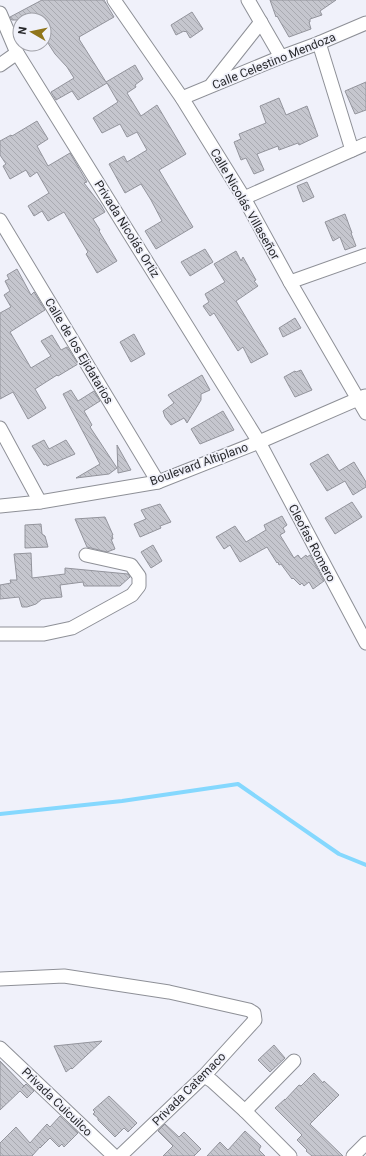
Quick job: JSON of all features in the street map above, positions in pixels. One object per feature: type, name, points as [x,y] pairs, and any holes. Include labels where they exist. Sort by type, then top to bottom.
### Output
[{"type":"street","name":"Calle Nicolás Villaseñor","points":[[114,0],[182,98],[244,198],[290,282],[362,398],[366,414]]},
{"type":"street","points":[[248,0],[281,57]]},
{"type":"street","name":"Privada Nicolás Ortiz","points":[[0,13],[17,53],[259,442]]},
{"type":"street","points":[[211,86],[261,22]]},
{"type":"street","name":"Calle Celestino Mendoza","points":[[182,98],[366,23]]},
{"type":"street","points":[[319,43],[352,150]]},
{"type":"street","points":[[0,65],[17,53]]},
{"type":"street","points":[[244,198],[366,144]]},
{"type":"street","name":"Calle de los Ejidatarios","points":[[0,220],[158,482]]},
{"type":"street","points":[[290,282],[366,255]]},
{"type":"street","name":"Boulevard Altiplano","points":[[0,506],[40,502],[158,482],[259,442],[362,398]]},
{"type":"street","points":[[0,428],[40,502]]},
{"type":"street","name":"Cleofas Romero","points":[[259,442],[366,643]]},
{"type":"street","points":[[0,634],[44,634],[72,628],[132,595],[139,586],[139,576],[131,565],[86,555]]},
{"type":"street","name":"Privada Catemaco","points":[[0,978],[64,976],[169,992],[249,1010],[254,1013],[255,1020],[204,1076],[120,1156]]},
{"type":"street","name":"Privada Cuicuilco","points":[[0,1048],[114,1156]]},
{"type":"street","points":[[245,1111],[294,1061]]},
{"type":"street","points":[[204,1076],[212,1080],[245,1111],[283,1154]]},
{"type":"street","points":[[354,1156],[366,1143]]},
{"type":"building","points":[[42,0],[104,0],[114,17],[79,37],[79,39],[106,82],[135,65],[143,79],[135,85],[136,87],[127,93],[141,116],[157,105],[186,154],[159,170],[193,227],[156,249],[145,231],[162,221],[151,200],[141,184],[125,193],[109,164],[124,156],[127,162],[147,150],[137,132],[127,137],[120,124],[102,133],[93,118],[118,102],[107,83],[78,100],[72,91],[56,100],[51,92],[74,78],[52,49],[52,12],[19,12]]},
{"type":"building","points":[[270,0],[336,0],[320,11],[322,15],[310,19],[309,22],[311,29],[289,37],[277,16],[276,17]]},
{"type":"building","points":[[192,12],[203,29],[190,38],[186,31],[176,35],[171,25]]},
{"type":"building","points":[[366,82],[366,110],[355,114],[345,91]]},
{"type":"building","points":[[279,98],[286,115],[307,106],[318,136],[299,145],[298,143],[279,150],[278,146],[257,154],[264,170],[254,174],[246,158],[241,160],[234,142],[241,139],[239,134],[266,123],[260,106]]},
{"type":"building","points":[[37,121],[48,139],[37,146],[48,166],[70,153],[87,182],[84,183],[105,212],[93,219],[117,261],[97,273],[86,254],[88,252],[64,212],[48,221],[42,211],[34,216],[28,206],[49,193],[37,172],[30,177],[26,170],[10,179],[3,166],[6,164],[0,155],[0,141],[11,135],[12,136]]},
{"type":"building","points":[[307,182],[314,197],[303,202],[297,186]]},
{"type":"building","points":[[345,214],[356,246],[345,250],[340,237],[333,241],[325,222]]},
{"type":"building","points":[[205,249],[213,262],[190,276],[181,262]]},
{"type":"building","points":[[236,251],[241,261],[243,257],[256,280],[254,281],[258,286],[236,301],[268,354],[251,363],[243,347],[238,351],[214,313],[210,316],[203,306],[209,302],[205,294],[225,282],[214,264]]},
{"type":"building","points":[[17,269],[31,295],[34,292],[45,310],[10,332],[31,368],[51,356],[41,341],[52,335],[61,350],[67,347],[78,364],[35,389],[46,408],[28,419],[13,392],[0,399],[0,313],[11,307],[4,295],[10,291],[5,281],[9,279],[7,275]]},
{"type":"building","points":[[295,318],[301,328],[283,337],[279,328]]},
{"type":"building","points":[[134,334],[145,354],[131,362],[120,342]]},
{"type":"building","points":[[301,370],[312,390],[295,397],[284,377],[295,371]]},
{"type":"building","points":[[202,375],[210,390],[201,394],[201,400],[187,423],[184,418],[171,425],[165,417],[163,411],[174,403],[168,395]]},
{"type":"building","points":[[71,390],[78,401],[94,391],[100,401],[84,411],[92,425],[90,427],[117,468],[109,474],[76,478],[100,464],[63,394]]},
{"type":"building","points":[[223,411],[234,430],[200,444],[191,429]]},
{"type":"building","points":[[44,440],[49,449],[66,440],[75,454],[47,466],[46,464],[44,465],[32,446]]},
{"type":"building","points":[[117,445],[131,470],[118,473]]},
{"type":"building","points":[[328,454],[339,471],[354,462],[366,482],[366,487],[353,495],[345,481],[327,491],[310,464]]},
{"type":"building","points":[[352,502],[362,517],[335,534],[325,518]]},
{"type":"building","points":[[160,504],[171,522],[140,537],[134,524],[146,519],[141,510]]},
{"type":"building","points":[[282,516],[287,525],[283,528],[285,532],[280,535],[294,558],[298,555],[301,559],[306,555],[307,557],[310,555],[324,581],[313,589],[309,582],[304,586],[302,583],[300,585],[293,578],[292,579],[281,564],[279,565],[278,562],[277,563],[267,547],[240,562],[230,545],[224,549],[216,537],[235,526],[246,542],[266,530],[264,525]]},
{"type":"building","points":[[105,517],[113,535],[113,539],[111,539],[115,549],[107,552],[87,547],[75,519]]},
{"type":"building","points":[[41,524],[42,534],[45,536],[48,547],[25,548],[25,525]]},
{"type":"building","points":[[153,545],[162,561],[151,568],[141,552]]},
{"type":"building","points":[[31,553],[32,578],[65,574],[65,568],[128,574],[130,577],[120,586],[84,586],[83,582],[60,585],[62,597],[42,599],[36,604],[27,607],[22,607],[19,597],[0,599],[0,585],[11,583],[10,580],[17,580],[14,554]]},
{"type":"building","points":[[102,1041],[72,1069],[71,1068],[66,1072],[54,1046]]},
{"type":"building","points":[[274,1045],[285,1058],[270,1072],[258,1060]]},
{"type":"building","points":[[0,1061],[24,1086],[26,1084],[34,1091],[27,1098],[20,1091],[0,1110]]},
{"type":"building","points":[[314,1073],[323,1083],[324,1081],[339,1095],[310,1124],[343,1156],[312,1156],[297,1140],[302,1135],[275,1108]]},
{"type":"building","points":[[109,1096],[137,1123],[128,1132],[124,1128],[115,1137],[93,1114],[95,1112],[93,1110]]},
{"type":"building","points":[[60,1116],[78,1133],[64,1147],[62,1144],[59,1147],[50,1138],[32,1156],[0,1156],[0,1143],[16,1127],[30,1143],[47,1124],[50,1127]]},
{"type":"building","points":[[165,1124],[179,1137],[184,1132],[201,1149],[194,1156],[163,1156],[173,1146],[158,1131]]},
{"type":"building","points":[[245,1131],[261,1146],[259,1150],[265,1156],[207,1156],[220,1142],[228,1150]]},
{"type":"waterway","points":[[0,814],[122,801],[238,784],[339,854],[366,865]]}]
